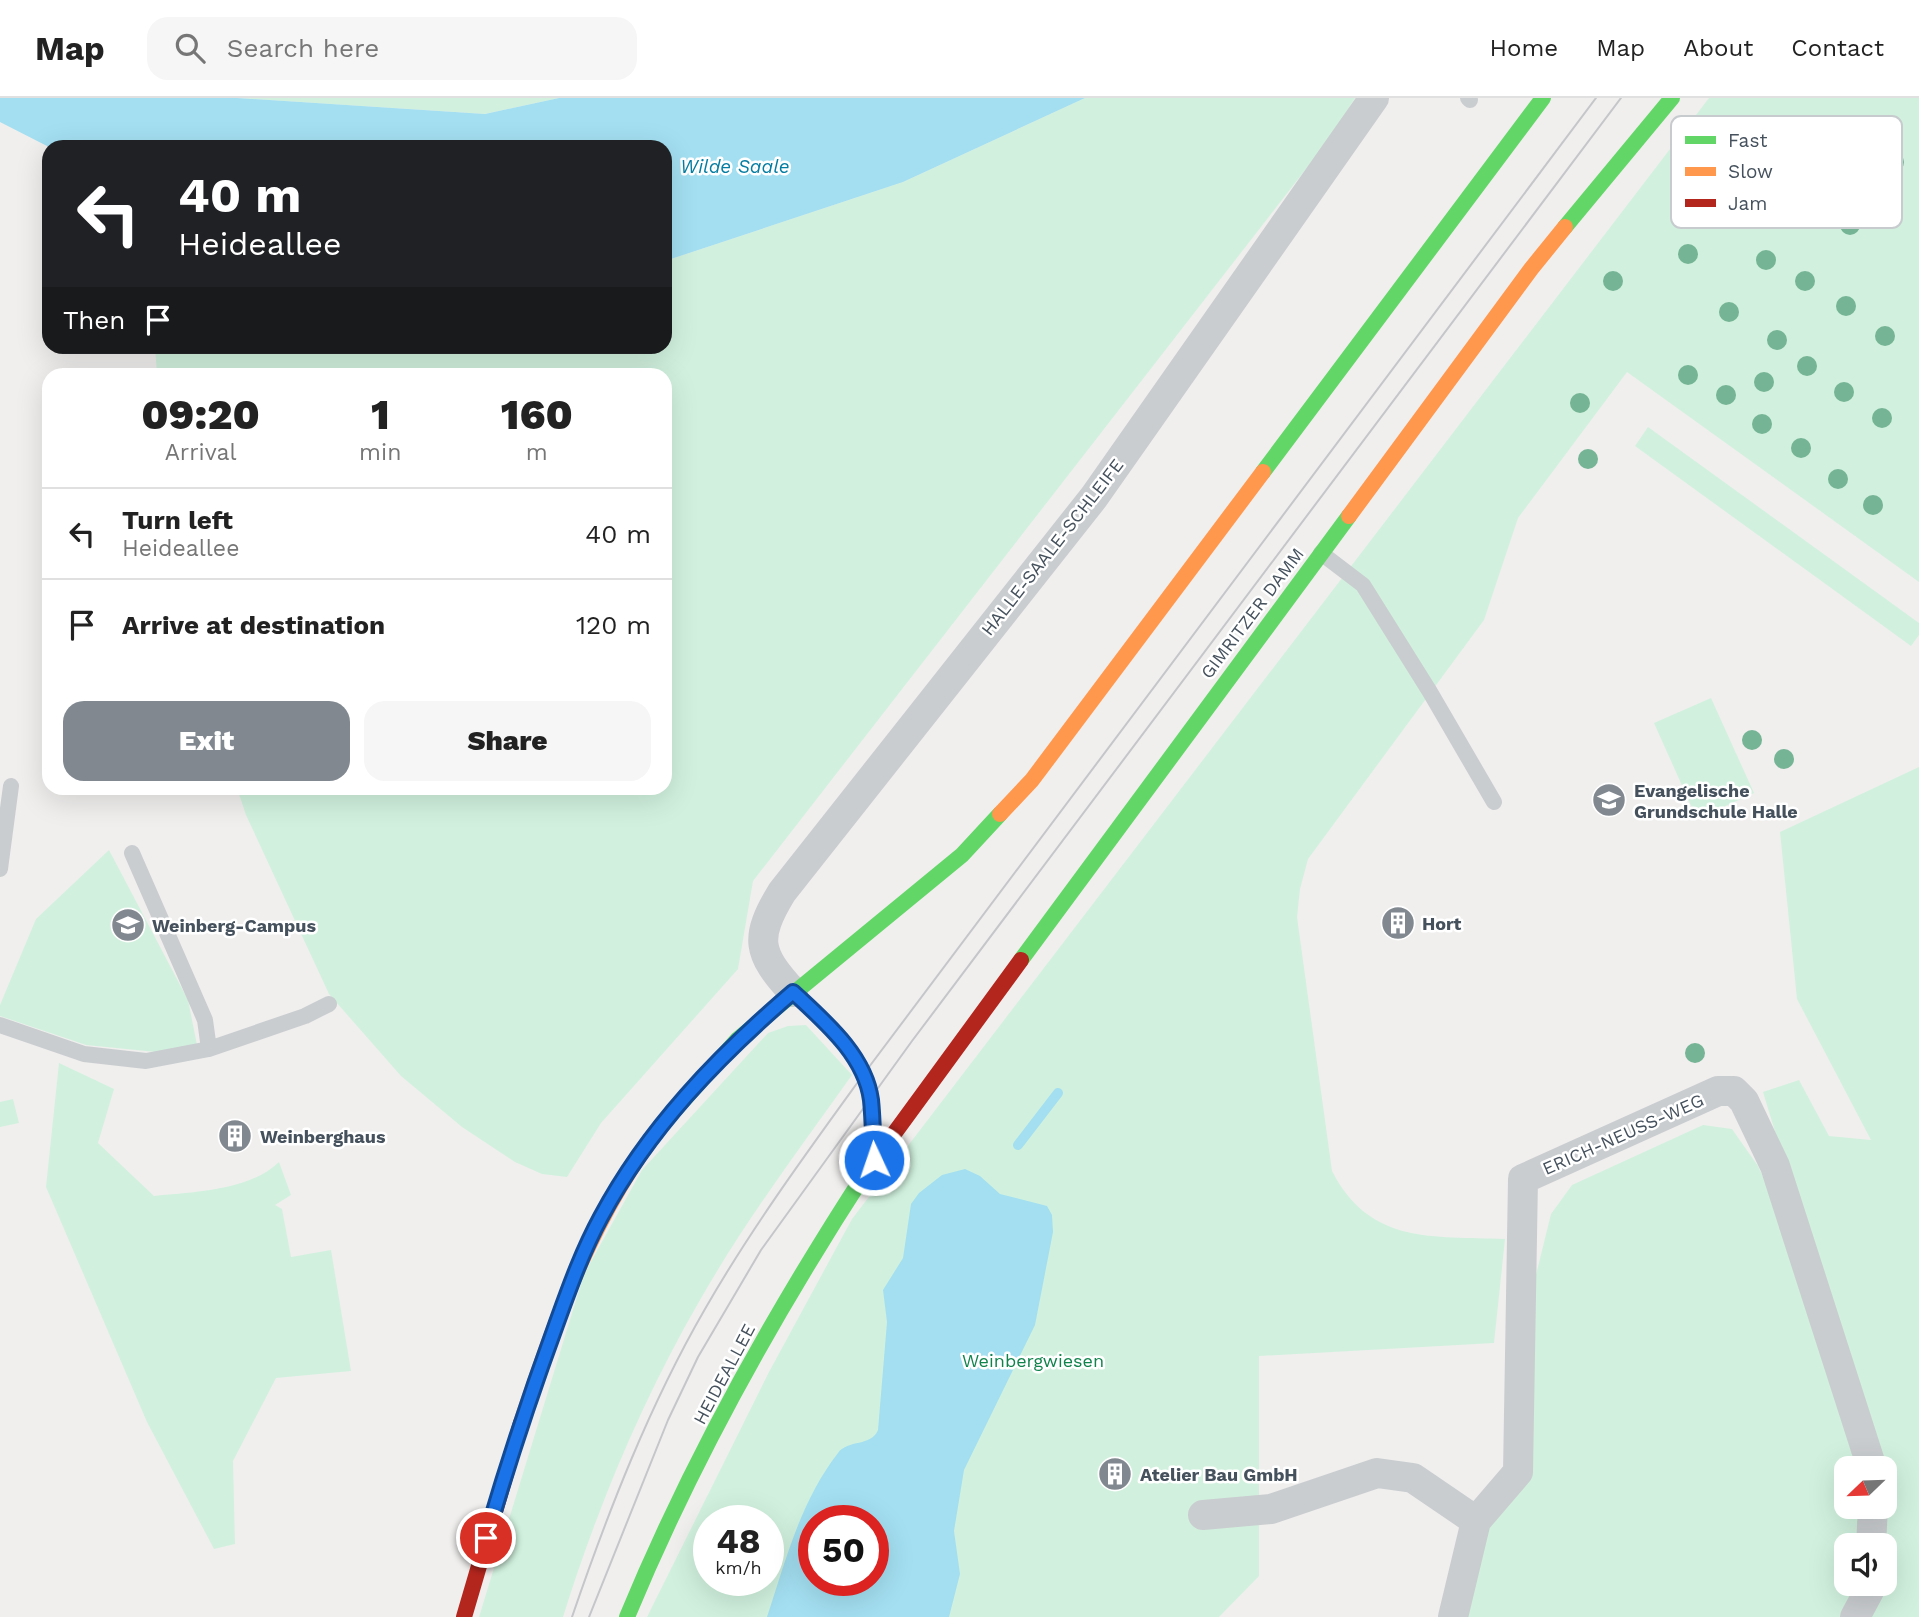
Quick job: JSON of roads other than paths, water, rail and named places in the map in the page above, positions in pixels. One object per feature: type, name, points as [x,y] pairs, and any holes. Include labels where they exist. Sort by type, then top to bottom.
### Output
[{"type":"main road","points":[[464,1617],[526,1405],[583,1253],[601,1216],[633,1164],[703,1074],[793,992],[962,855],[1032,780],[1543,98]]},
{"type":"main road","name":"GIMRITZER DAMM","points":[[874,1160],[1531,270],[1672,98]]},
{"type":"main road","points":[[793,992],[828,1025],[852,1055],[863,1075],[871,1098],[874,1160]]},
{"type":"main road","name":"HEIDEALLEE","points":[[627,1617],[674,1512],[754,1358],[803,1270],[874,1160]]},
{"type":"street","name":"HALLE-SAALE-SCHLEIFE","points":[[793,992],[772,969],[762,948],[762,929],[782,892],[1094,497],[1374,98]]},
{"type":"street","name":"ERICH-NEUSS-WEG","points":[[1453,1617],[1476,1521],[1518,1472],[1524,1179],[1718,1091],[1734,1091],[1744,1101],[1775,1166],[1867,1456]]},
{"type":"street","points":[[1203,1515],[1271,1509],[1377,1473],[1413,1478],[1476,1521]]},
{"type":"street","points":[[1855,1617],[1866,1596]]},
{"type":"lane","points":[[1321,553],[1363,585],[1494,802]]},
{"type":"lane","points":[[0,869],[11,786]]},
{"type":"lane","points":[[132,853],[205,1020],[209,1049]]},
{"type":"lane","points":[[0,1025],[85,1054],[146,1061],[209,1049],[305,1016],[329,1004]]},
{"type":"water","name":"Wilde Saale","points":[[0,98],[237,98],[485,114],[559,98],[1085,98],[903,182],[672,259],[672,140],[42,140],[42,143],[0,122]]},
{"type":"water","points":[[965,1169],[980,1176],[1000,1194],[1047,1206],[1052,1215],[1053,1232],[1035,1325],[964,1470],[954,1531],[960,1574],[949,1617],[767,1617],[774,1596],[784,1596],[784,1565],[798,1525],[798,1596],[889,1596],[889,1505],[807,1505],[838,1453],[847,1446],[870,1439],[878,1430],[887,1322],[883,1290],[903,1258],[911,1204],[919,1193],[942,1175]]},
{"type":"waterway","points":[[1018,1145],[1058,1093]]},
{"type":"tram line","points":[[572,1617],[615,1499],[666,1383],[705,1309],[761,1219],[863,1075],[1596,98]]},
{"type":"tram line","points":[[589,1617],[668,1420],[698,1357],[761,1250],[912,1041],[1621,98]]},
{"type":"place","name":"Evangelische Grundschule Halle","points":[[1609,800]]},
{"type":"place","name":"Hort","points":[[1398,923]]},
{"type":"place","name":"Weinberg-Campus","points":[[128,925]]},
{"type":"place","name":"Weinberghaus","points":[[235,1136]]},
{"type":"place","name":"Atelier Bau GmbH","points":[[1115,1474]]},
{"type":"park label","name":"Weinbergwiesen","points":[[1033,1360]]}]
